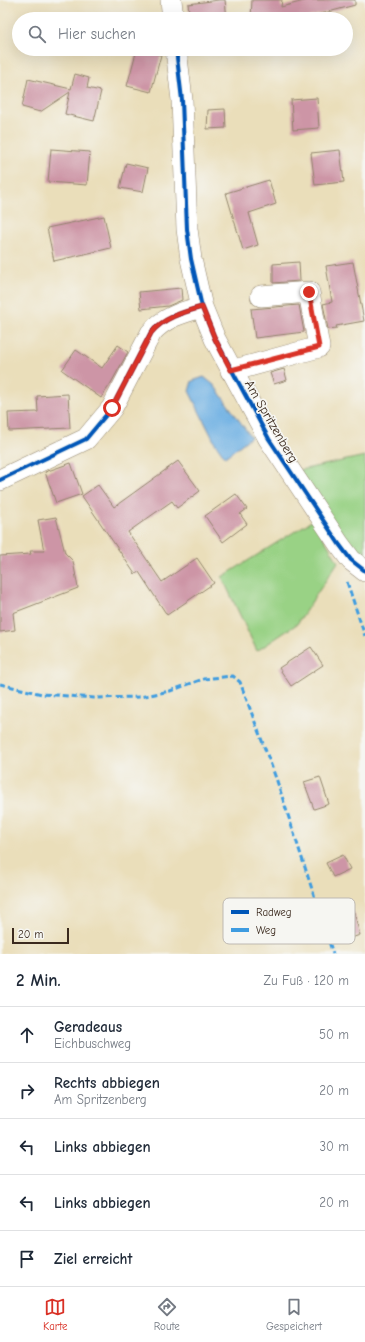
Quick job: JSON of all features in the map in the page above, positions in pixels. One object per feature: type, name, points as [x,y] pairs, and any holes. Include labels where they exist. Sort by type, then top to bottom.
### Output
[{"type":"street","points":[[171,0],[172,12]]},
{"type":"street","name":"Am Spritzenberg","points":[[177,56],[182,100],[187,229],[191,259],[202,307],[215,339],[231,370],[277,452],[339,544],[351,560],[365,571]]},
{"type":"street","points":[[231,370],[319,347],[309,292],[261,296]]},
{"type":"street","points":[[0,480],[86,439],[112,408],[151,333],[158,324],[186,311],[202,307]]},
{"type":"green space","points":[[365,456],[365,565],[296,471]]},
{"type":"green space","points":[[313,520],[338,562],[297,624],[257,651],[222,577]]},
{"type":"water","points":[[204,377],[214,385],[251,437],[225,457],[215,443],[189,391],[192,381]]},
{"type":"building","points":[[225,0],[226,12],[189,12],[188,4]]},
{"type":"building","points":[[252,0],[282,0],[281,7],[308,0],[355,0],[355,5],[328,12],[251,12]]},
{"type":"building","points":[[135,56],[161,56],[151,92],[127,86]]},
{"type":"building","points":[[75,74],[89,78],[87,88],[101,91],[94,121],[65,114],[70,92],[40,112],[22,107],[28,79],[71,89]]},
{"type":"building","points":[[317,98],[319,128],[293,130],[291,100]]},
{"type":"building","points":[[225,109],[226,128],[207,129],[208,110]]},
{"type":"building","points":[[51,149],[90,152],[87,185],[48,182]]},
{"type":"building","points":[[340,150],[344,182],[315,185],[311,153]]},
{"type":"building","points":[[126,163],[148,168],[143,192],[120,188]]},
{"type":"building","points":[[269,180],[276,204],[249,213],[258,245],[243,250],[226,193]]},
{"type":"building","points":[[104,216],[111,248],[54,261],[47,228]]},
{"type":"building","points":[[299,262],[300,281],[273,283],[273,264]]},
{"type":"building","points":[[353,262],[364,321],[328,329],[323,304],[332,302],[326,266]]},
{"type":"building","points":[[181,288],[182,300],[168,306],[141,309],[139,292]]},
{"type":"building","points":[[299,305],[304,332],[255,338],[251,309]]},
{"type":"building","points":[[118,345],[128,352],[101,398],[62,370],[76,350],[102,368]]},
{"type":"building","points":[[284,369],[287,380],[274,384],[270,373]]},
{"type":"building","points":[[68,394],[70,428],[9,431],[8,413],[38,412],[37,396]]},
{"type":"building","points":[[178,461],[200,491],[177,508],[172,501],[128,532],[162,582],[197,558],[214,583],[167,615],[139,572],[135,574],[82,496],[98,485],[114,507]]},
{"type":"building","points":[[71,463],[82,494],[56,503],[45,472]]},
{"type":"building","points":[[236,494],[247,509],[240,514],[247,524],[223,542],[205,516]]},
{"type":"building","points":[[56,517],[65,553],[73,561],[78,588],[13,613],[15,630],[0,632],[0,556],[31,554],[30,551],[44,551],[38,520]]},
{"type":"building","points":[[311,647],[323,665],[291,686],[279,668]]},
{"type":"building","points":[[320,777],[329,804],[314,809],[304,782]]},
{"type":"building","points":[[343,855],[350,869],[333,877],[326,863]]},
{"type":"building","points":[[355,916],[360,935],[355,937]]},
{"type":"marked path","points":[[347,582],[365,636]]},
{"type":"marked path","points":[[0,684],[42,694],[94,698],[140,697],[170,691],[203,679],[233,676],[240,682],[277,781],[315,898]]},
{"type":"marked path","points":[[330,944],[333,954]]},
{"type":"cycle path","points":[[177,56],[182,100],[187,229],[191,259],[202,307],[215,339],[269,439],[339,544],[351,560],[365,571]]},
{"type":"cycle path","points":[[0,480],[86,439],[112,408],[151,333],[161,323],[181,313],[202,307]]},
{"type":"route","points":[[112,408],[151,333],[158,324],[186,311],[202,307],[215,339],[231,370],[319,347],[309,292]]}]
